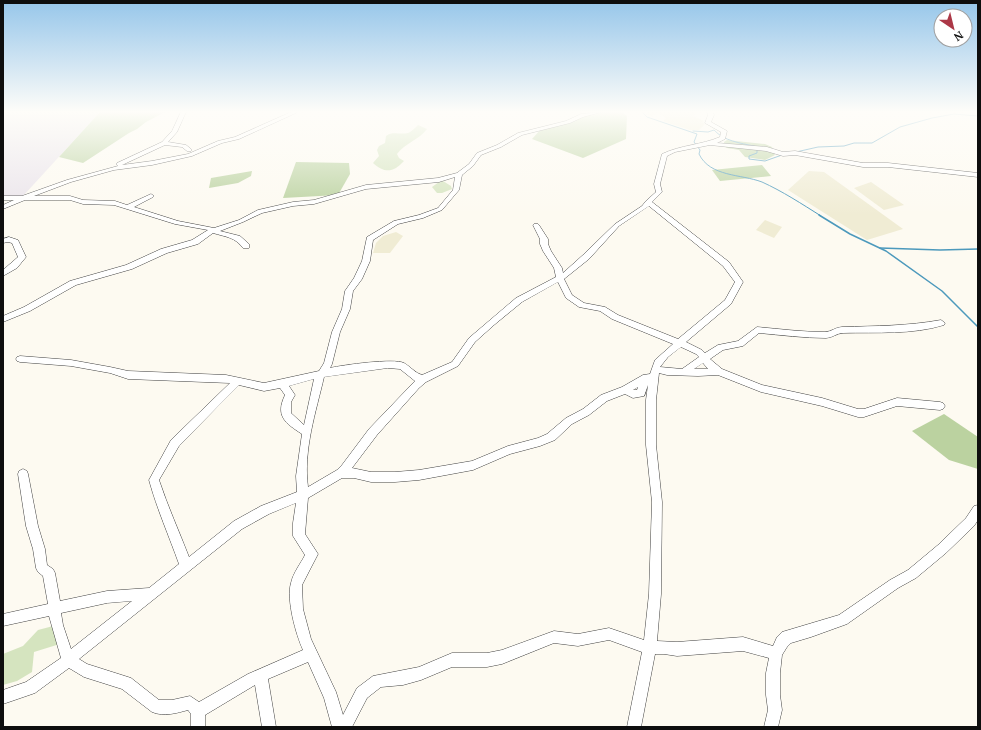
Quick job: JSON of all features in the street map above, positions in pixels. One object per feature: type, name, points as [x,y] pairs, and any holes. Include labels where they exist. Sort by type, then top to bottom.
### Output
[{"type":"street","points":[[113,168],[158,146]]},
{"type":"street","points":[[165,161],[189,150],[184,146]]},
{"type":"street","points":[[3,207],[69,181],[113,168],[165,161],[199,152],[211,146]]},
{"type":"street","points":[[3,319],[27,309],[73,283],[129,267],[164,251],[196,242],[212,231],[241,221],[260,211],[293,204],[314,202],[366,187],[439,180],[459,174],[471,165],[478,154],[499,146]]},
{"type":"street","points":[[3,697],[30,688],[68,660],[252,515],[303,495],[341,473],[373,432],[416,385],[423,379],[460,360],[472,340],[519,300],[560,278],[586,257],[617,225],[645,207],[648,202],[659,192],[657,184],[664,155],[673,151],[698,146]]},
{"type":"street","points":[[730,146],[761,149],[783,154],[795,153],[863,165],[888,165],[978,175]]},
{"type":"street","points":[[339,727],[331,697],[305,640],[297,609],[296,584],[312,554],[299,536],[299,523],[303,495],[301,476],[307,432],[321,374],[328,364],[336,332],[346,309],[349,291],[358,279],[366,261],[370,239],[396,222],[422,217],[440,209],[456,190],[459,174]]},
{"type":"street","points":[[128,207],[151,196]]},
{"type":"street","points":[[3,198],[70,198],[83,202],[115,203],[176,223],[209,228],[212,231],[235,235],[241,238],[246,246]]},
{"type":"street","points":[[634,727],[649,648],[657,567],[657,502],[651,445],[651,374],[658,362],[728,302],[739,282],[726,264],[648,202]]},
{"type":"street","points":[[536,226],[544,239],[544,244],[547,251],[558,268],[560,278],[569,296],[582,305],[602,309],[699,352],[705,357],[710,365],[719,371],[761,388],[822,402],[858,413],[864,413],[897,402],[940,406]]},
{"type":"street","points":[[3,241],[9,239],[15,242],[22,257],[14,266],[3,274]]},
{"type":"street","points":[[684,372],[721,347],[740,344],[757,330],[828,335],[840,330],[879,330],[918,327],[941,323]]},
{"type":"street","points":[[20,359],[71,363],[128,375],[226,379],[264,387],[321,374],[395,364],[402,366],[415,377],[423,379]]},
{"type":"street","points":[[341,473],[354,473],[371,477],[418,476],[473,465],[508,450],[540,442],[551,437],[569,421],[586,412],[604,398],[625,390],[651,374],[666,372],[701,373],[719,371]]},
{"type":"street","points":[[186,566],[171,525],[165,514],[154,480],[180,437],[237,382]]},
{"type":"street","points":[[282,383],[290,396],[285,405],[286,415],[291,421],[307,432]]},
{"type":"street","points":[[23,474],[32,526],[39,549],[42,568],[49,573],[57,625],[68,660],[84,670],[126,683],[157,707],[172,707],[190,703],[195,706],[198,711],[198,727]]},
{"type":"street","points":[[771,727],[775,710],[773,680],[776,654],[782,642],[787,637],[811,631],[843,620],[894,584],[912,574],[942,549],[970,522],[978,510]]},
{"type":"street","points":[[3,620],[107,597],[150,594]]},
{"type":"street","points":[[344,727],[362,693],[373,684],[383,680],[402,678],[421,673],[452,660],[487,660],[502,657],[554,637],[578,640],[609,634],[649,648],[664,647],[677,650],[743,644],[776,654]]},
{"type":"street","points":[[198,711],[241,684],[311,654]]},
{"type":"street","points":[[261,675],[262,690],[269,727]]},
{"type":"shaded area","points":[[3,146],[69,146],[23,196],[3,196]]},
{"type":"shaded area","points":[[809,171],[824,172],[903,229],[867,240],[788,190]]},
{"type":"shaded area","points":[[871,182],[904,205],[884,210],[854,188]]},
{"type":"shaded area","points":[[765,220],[782,227],[774,238],[756,230]]},
{"type":"shaded area","points":[[396,232],[403,236],[390,253],[373,253],[376,243],[383,236]]},
{"type":"green space","points":[[69,146],[109,146],[83,163],[59,157]]},
{"type":"green space","points":[[379,146],[405,146],[397,154],[399,158],[404,161],[397,168],[389,170],[377,167],[373,163],[379,156],[377,150]]},
{"type":"green space","points":[[551,146],[610,146],[583,158]]},
{"type":"green space","points":[[724,146],[770,146],[772,147],[775,155],[765,160],[745,157],[739,150]]},
{"type":"green space","points":[[296,162],[349,163],[350,174],[338,195],[283,198]]},
{"type":"green space","points":[[762,165],[771,176],[720,181],[712,170]]},
{"type":"green space","points":[[252,171],[251,176],[238,183],[209,188],[211,178]]},
{"type":"green space","points":[[443,181],[451,186],[452,189],[442,193],[437,193],[432,187]]},
{"type":"green space","points":[[944,414],[978,437],[978,469],[949,460],[912,431]]},
{"type":"green space","points":[[57,625],[63,643],[34,652],[32,672],[17,681],[3,685],[3,654],[23,646],[38,630]]},
{"type":"waterway","points":[[697,146],[700,150],[699,154],[704,161],[718,171],[762,182],[821,216]]},
{"type":"waterway","points":[[796,152],[818,147],[842,146]]},
{"type":"waterway","points":[[757,149],[757,153],[749,156],[749,159],[765,161],[782,155]]},
{"type":"waterway","points":[[819,215],[850,234],[886,251],[942,291],[978,327]]},
{"type":"waterway","points":[[880,248],[940,250],[978,249]]}]
